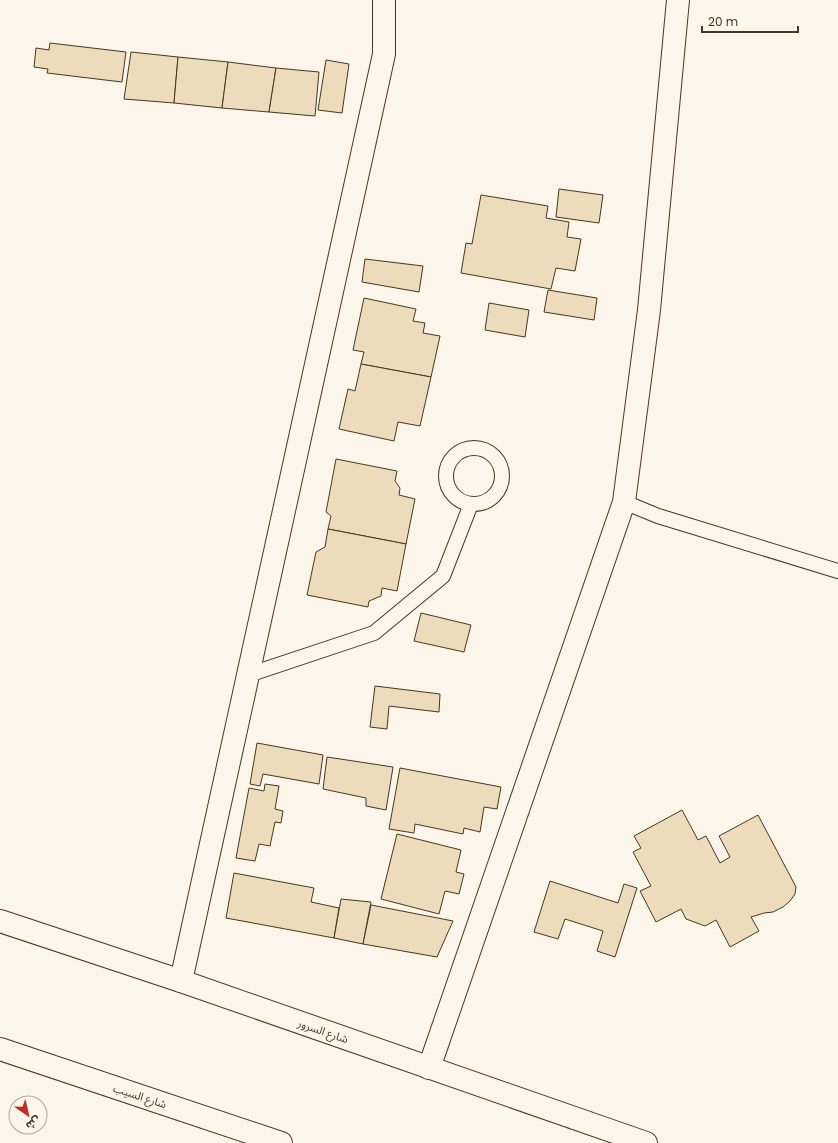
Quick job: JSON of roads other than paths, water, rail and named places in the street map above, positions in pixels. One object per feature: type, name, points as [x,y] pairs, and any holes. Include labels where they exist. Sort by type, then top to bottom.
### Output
[{"type":"main road","points":[[181,981],[384,54],[384,0]]},
{"type":"main road","points":[[429,1068],[624,502],[649,310],[678,0]]},
{"type":"main road","name":"شارع السرور","points":[[0,921],[181,981],[646,1143]]},
{"type":"main road","name":"شارع السيب","points":[[0,1049],[281,1143]]},
{"type":"lane","points":[[468,448],[480,448],[490,452],[498,460],[503,470],[502,484],[498,493],[491,499],[480,504],[471,504],[460,501],[451,493],[446,482],[446,470],[450,462],[459,452],[468,448]]},
{"type":"lane","points":[[624,502],[658,516],[838,571]]},
{"type":"lane","points":[[248,675],[374,633],[443,576],[471,504]]}]
